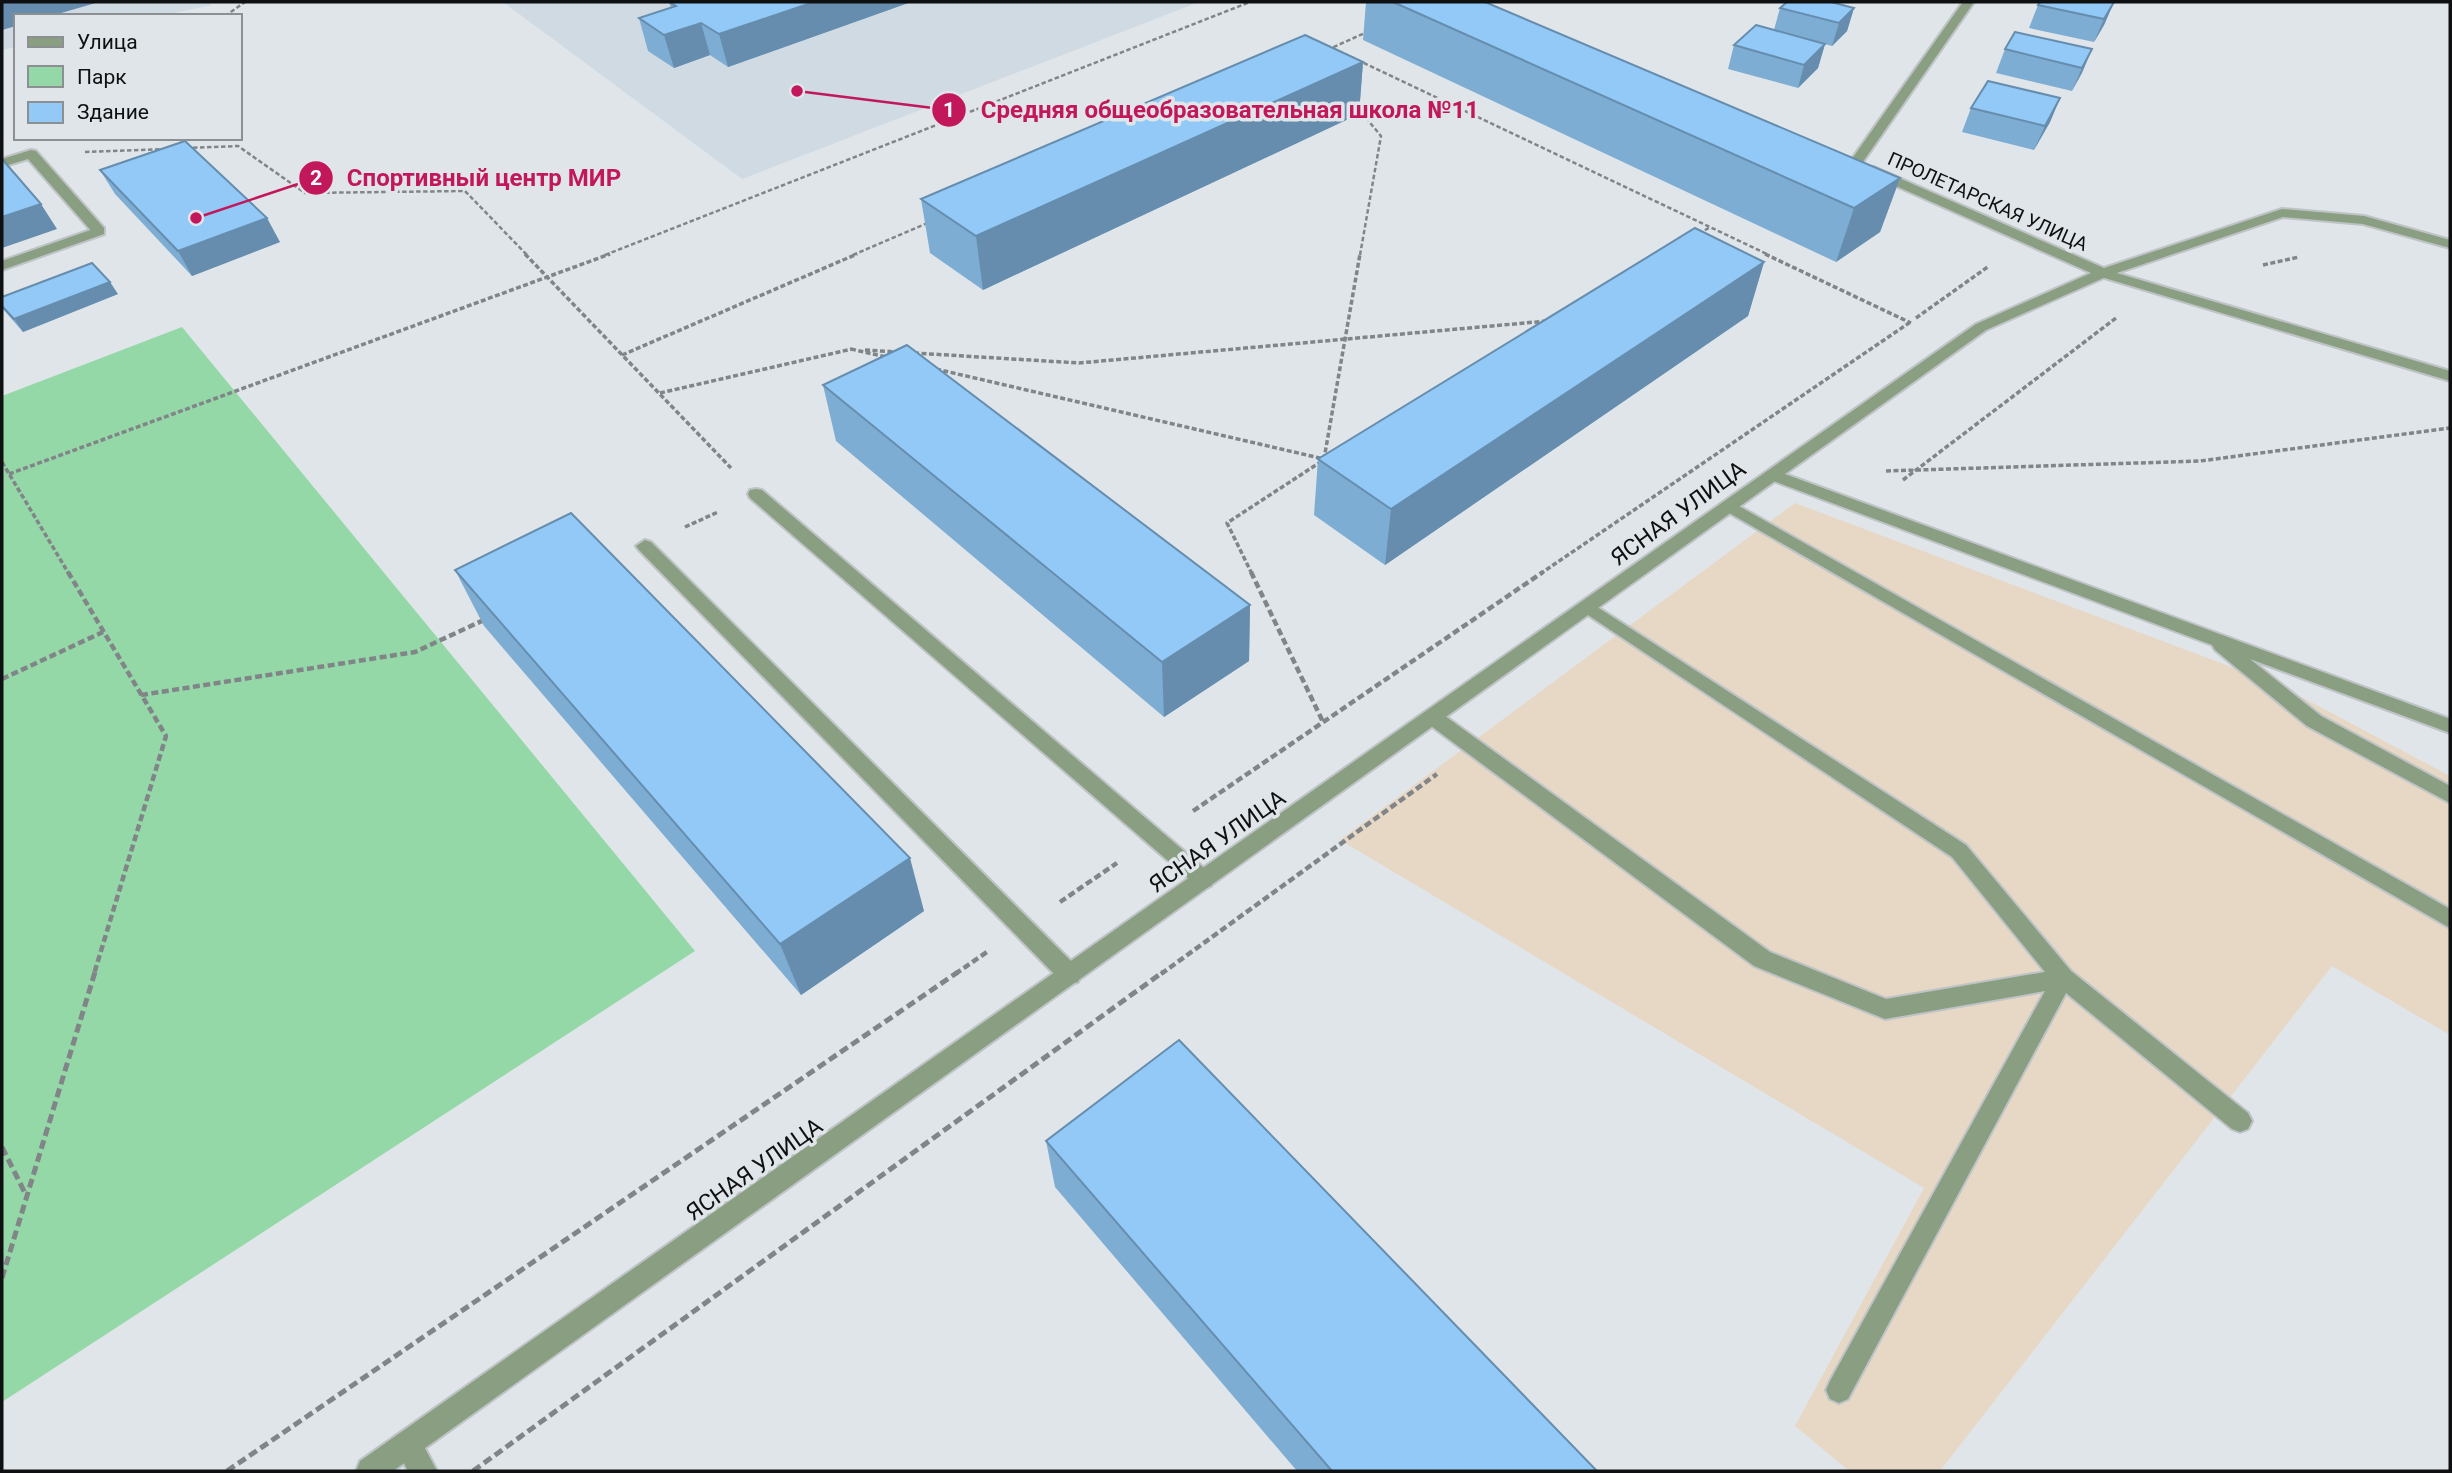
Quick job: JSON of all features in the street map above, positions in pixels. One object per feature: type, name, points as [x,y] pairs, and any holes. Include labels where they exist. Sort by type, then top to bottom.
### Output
[{"type":"street","name":"ПРОЛЕТАРСКАЯ УЛИЦА","points":[[1968,2],[1848,160],[2103,273],[2450,376]]},
{"type":"street","points":[[2,163],[31,154],[99,231],[2,266]]},
{"type":"street","name":"ЯСНАЯ УЛИЦА","points":[[370,1471],[1981,327],[2103,273],[2282,213],[2364,220],[2450,244]]},
{"type":"street","points":[[1773,475],[1866,507],[2450,726]]},
{"type":"street","points":[[756,494],[1204,880]]},
{"type":"street","points":[[1730,506],[2450,919]]},
{"type":"street","points":[[645,546],[1069,975]]},
{"type":"street","points":[[1588,607],[1959,850],[2063,978],[2240,1121]]},
{"type":"street","points":[[2209,636],[2314,721],[2450,795]]},
{"type":"street","points":[[1434,718],[1762,959],[1885,1009],[2063,978]]},
{"type":"street","points":[[1839,1390],[2063,978]]},
{"type":"street","points":[[408,1445],[423,1471]]},
{"type":"path","points":[[228,14],[245,2]]},
{"type":"path","points":[[9,474],[548,278],[1250,2]]},
{"type":"path","points":[[1323,51],[1378,27]]},
{"type":"path","points":[[1332,47],[1910,323]]},
{"type":"path","points":[[1324,459],[1381,136],[1356,106]]},
{"type":"path","points":[[183,148],[238,146],[305,193],[466,191],[756,494],[645,546]]},
{"type":"path","points":[[31,154],[169,148]]},
{"type":"path","points":[[622,355],[930,222]]},
{"type":"path","points":[[1698,234],[1710,228]]},
{"type":"path","points":[[2261,265],[2301,256]]},
{"type":"path","points":[[1866,507],[2155,288]]},
{"type":"path","points":[[659,393],[851,349],[1079,363],[1557,320],[1545,327]]},
{"type":"path","points":[[851,349],[892,359]]},
{"type":"path","points":[[932,368],[1324,459]]},
{"type":"path","points":[[1878,471],[2200,461],[2450,429]]},
{"type":"path","points":[[1323,722],[1227,523],[1336,452]]},
{"type":"path","points":[[2,462],[166,736],[2,1278]]},
{"type":"path","points":[[141,695],[415,652],[488,618]]},
{"type":"path","points":[[2,679],[103,632]]},
{"type":"path","points":[[474,1471],[1474,747]]},
{"type":"path","points":[[2,1147],[27,1196]]},
{"type":"shaded area","points":[[2,2],[209,2],[212,5],[169,14],[14,14],[14,47],[2,50]]},
{"type":"shaded area","points":[[503,2],[1199,2],[742,179]]},
{"type":"shaded area","points":[[1795,503],[2277,684],[2450,776],[2450,1035],[2332,966],[1940,1471],[1849,1471],[1795,1426],[1924,1188],[1340,840]]},
{"type":"green space","points":[[182,327],[695,951],[2,1402],[2,396]]},
{"type":"building","points":[[669,2],[814,2],[719,34],[701,23],[664,35],[639,18],[676,6]]},
{"type":"building","points":[[1393,2],[1485,2],[1900,178],[1854,208]]},
{"type":"building","points":[[1787,2],[1831,2],[1854,8],[1839,23],[1780,8]]},
{"type":"building","points":[[2040,2],[2114,2],[2104,19],[2038,5]]},
{"type":"building","points":[[1756,25],[1825,44],[1804,65],[1734,45]]},
{"type":"building","points":[[2015,32],[2092,49],[2082,68],[2005,49]]},
{"type":"building","points":[[1305,35],[1363,62],[976,236],[921,199]]},
{"type":"building","points":[[1988,81],[2060,98],[2045,126],[1971,108]]},
{"type":"building","points":[[185,141],[267,218],[178,251],[100,170]]},
{"type":"building","points":[[2,159],[41,204],[2,217]]},
{"type":"building","points":[[1695,228],[1764,262],[1391,509],[1318,459]]},
{"type":"building","points":[[92,263],[110,282],[14,319],[2,306],[2,297]]},
{"type":"building","points":[[907,345],[1250,605],[1162,662],[823,385]]},
{"type":"building","points":[[571,513],[910,858],[780,944],[455,570]]},
{"type":"building","points":[[1179,1040],[1597,1471],[1332,1471],[1046,1141]]},
{"type":"place","name":"Средняя общеобразовательная школа №11","points":[[797,91]]},
{"type":"place","name":"Спортивный центр МИР","points":[[196,218]]}]
